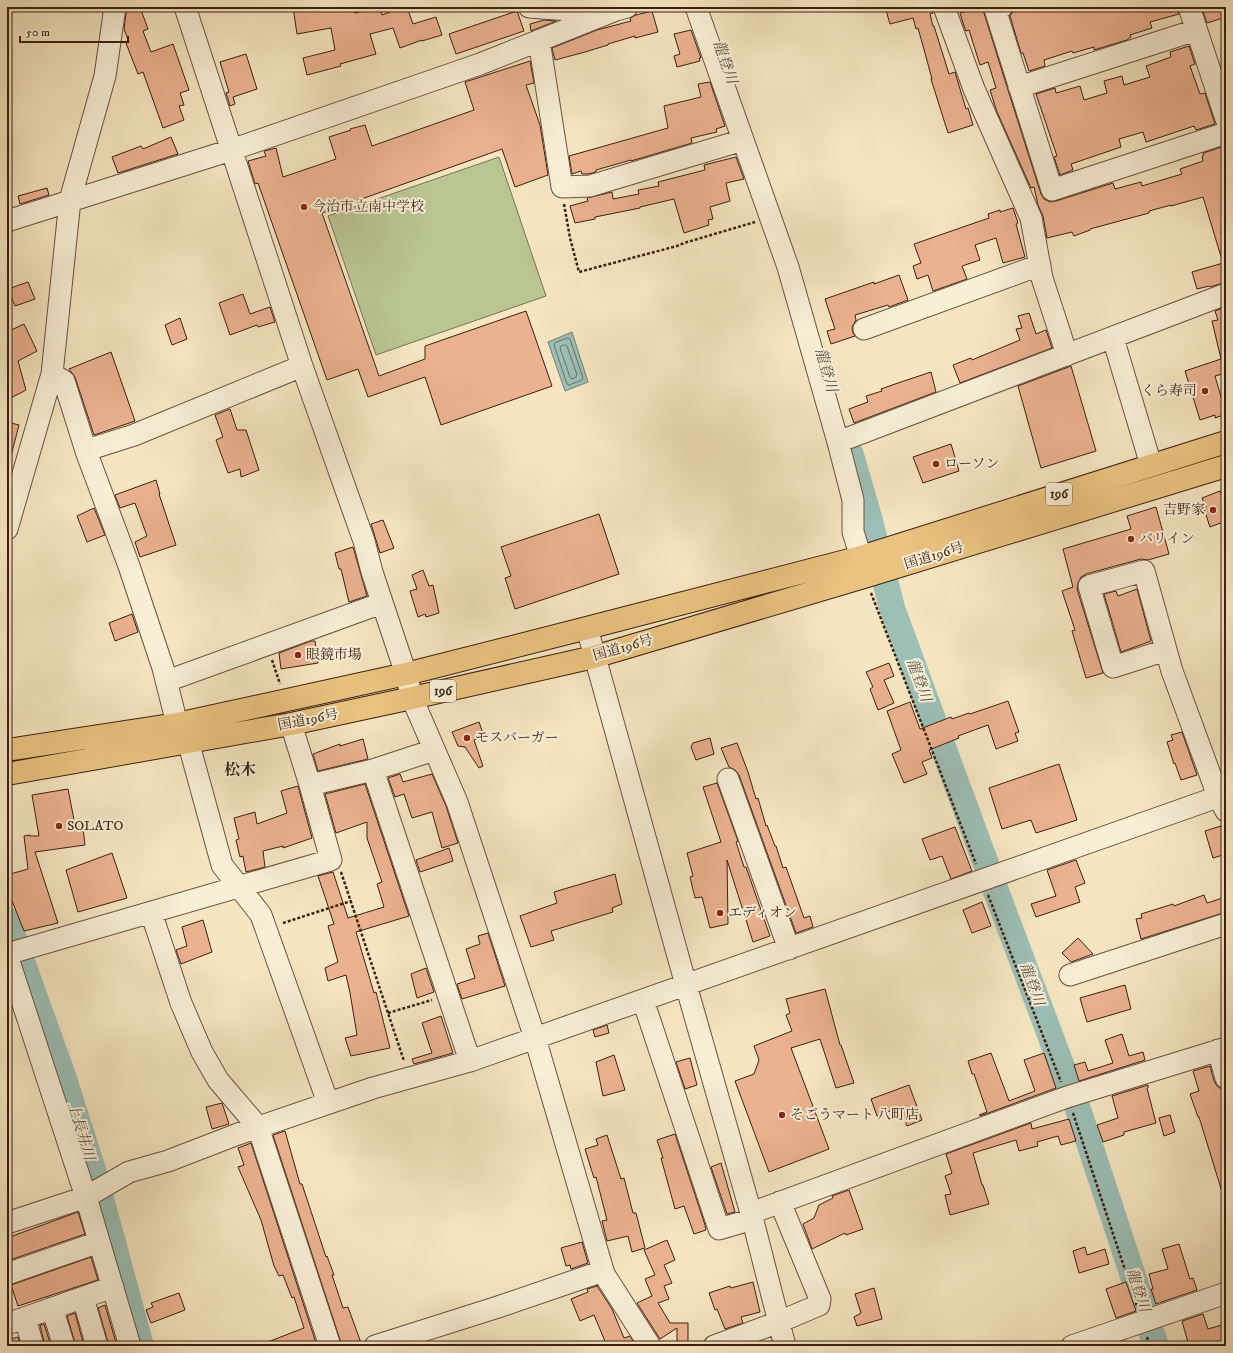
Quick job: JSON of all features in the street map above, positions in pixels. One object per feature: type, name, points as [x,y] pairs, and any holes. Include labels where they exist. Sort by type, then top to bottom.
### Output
[{"type":"highway","name":"国道196号","points":[[894,557],[1151,465],[1226,442]]},
{"type":"highway","name":"国道196号","points":[[7,750],[291,724],[594,657],[894,557],[1226,466]]},
{"type":"highway","name":"国道196号","points":[[7,774],[183,733],[285,700],[406,674],[587,628],[865,566]]},
{"type":"street","points":[[7,529],[52,374],[70,200],[105,76],[115,7]]},
{"type":"street","points":[[184,7],[302,366],[364,541],[382,603],[406,674],[412,698],[457,802],[535,1038],[604,1274],[650,1346]]},
{"type":"street","points":[[529,7],[570,9],[622,8]]},
{"type":"street","points":[[696,7],[788,267],[853,500],[853,532],[865,566]]},
{"type":"street","points":[[944,7],[974,89],[1022,201],[1031,218],[1042,278],[1067,355]]},
{"type":"street","points":[[1002,7],[995,10],[1052,190]]},
{"type":"street","points":[[1189,7],[1226,119]]},
{"type":"street","points":[[7,221],[231,150],[480,64],[622,8]]},
{"type":"street","points":[[1019,87],[1196,30]]},
{"type":"street","points":[[540,40],[562,187],[590,186],[743,140]]},
{"type":"street","points":[[1022,201],[1226,133]]},
{"type":"street","points":[[864,329],[1040,265]]},
{"type":"street","points":[[838,442],[1226,294]]},
{"type":"street","points":[[1113,338],[1151,465]]},
{"type":"street","points":[[87,454],[90,449],[134,435],[302,366]]},
{"type":"street","points":[[52,374],[64,381],[87,454],[129,566],[183,733],[222,864],[261,915],[328,1103]]},
{"type":"street","points":[[7,1223],[86,1197],[129,1172],[168,1161],[258,1127],[372,1088],[470,1061],[982,880],[1223,800],[1172,671],[1144,571],[1089,586],[1113,667],[1166,650]]},
{"type":"street","points":[[166,681],[382,603]]},
{"type":"street","points":[[587,628],[752,1216],[785,1346]]},
{"type":"street","points":[[130,1346],[86,1197],[10,977],[7,955],[331,860],[291,724]]},
{"type":"street","points":[[310,785],[373,770],[434,750]]},
{"type":"street","points":[[373,770],[470,1061]]},
{"type":"street","points":[[728,780],[789,948]]},
{"type":"street","points":[[151,912],[181,1003],[202,1052],[218,1080],[258,1127],[330,1346]]},
{"type":"street","points":[[1070,975],[1226,924]]},
{"type":"street","points":[[643,1000],[719,1229],[752,1216],[780,1202],[1067,1097],[1222,1049],[1226,1078]]},
{"type":"street","points":[[714,1346],[779,1322],[819,1305],[820,1299],[780,1202]]},
{"type":"street","points":[[7,1274],[99,1242]]},
{"type":"street","points":[[375,1346],[414,1340],[498,1307],[603,1270]]},
{"type":"street","points":[[33,1346],[16,1321],[113,1287]]},
{"type":"street","points":[[1072,1346],[1226,1293]]},
{"type":"street","points":[[83,1298],[96,1346]]},
{"type":"street","points":[[52,1308],[64,1346]]},
{"type":"path","points":[[562,187],[570,238],[579,272],[677,246],[770,217]]},
{"type":"path","points":[[865,566],[982,880],[1067,1097],[1142,1321]]},
{"type":"path","points":[[267,644],[285,700]]},
{"type":"path","points":[[331,860],[338,865],[410,1077]]},
{"type":"path","points":[[266,929],[351,901]]},
{"type":"path","points":[[388,1013],[448,995]]},
{"type":"green space","points":[[499,157],[546,296],[376,355],[328,216]]},
{"type":"water","points":[[572,332],[588,382],[565,391],[548,342]]},
{"type":"building","points":[[127,7],[140,7],[148,29],[143,31],[151,52],[173,44],[189,90],[180,93],[184,105],[179,106],[184,120],[163,128],[143,72],[138,74],[126,43],[129,42],[124,29]]},
{"type":"building","points":[[293,7],[354,7],[355,13],[380,7],[382,15],[403,7],[407,7],[413,24],[436,17],[442,35],[400,48],[393,28],[370,34],[376,54],[340,64],[341,66],[307,75],[303,58],[335,50],[331,28],[297,34]]},
{"type":"building","points":[[885,7],[932,7],[933,13],[930,14],[933,26],[949,74],[955,72],[966,109],[968,108],[973,125],[948,133],[931,79],[918,28],[916,29],[913,18],[890,24]]},
{"type":"building","points":[[966,7],[983,7],[1041,194],[1044,199],[1050,202],[1056,201],[1113,183],[1115,189],[1141,182],[1142,186],[1182,174],[1180,169],[1203,161],[1203,153],[1225,146],[1226,282],[1197,289],[1192,272],[1223,263],[1203,197],[1149,211],[1149,213],[1090,229],[1074,236],[1072,232],[1047,238],[1043,216],[1038,205],[1034,187],[1031,188],[997,112],[990,90],[996,88],[988,62],[980,65],[969,30],[966,31],[963,23],[960,13],[967,11]]},
{"type":"building","points":[[1014,7],[1022,7],[1024,11],[1036,7],[1177,7],[1179,14],[1150,22],[1152,28],[1130,35],[1131,37],[1127,40],[1094,50],[1094,47],[1073,53],[1072,51],[1044,60],[1045,66],[1029,71],[1023,53],[1021,53],[1010,16],[1014,10]]},
{"type":"building","points":[[1207,7],[1226,7],[1226,17],[1207,23],[1202,9]]},
{"type":"building","points":[[517,11],[524,31],[456,54],[449,34]]},
{"type":"building","points":[[652,11],[658,32],[635,38],[635,36],[555,60],[552,48],[597,30],[631,21],[630,18],[636,15]]},
{"type":"building","points":[[544,20],[556,21],[531,31],[530,24]]},
{"type":"building","points":[[691,30],[701,58],[699,58],[700,61],[677,67],[674,56],[680,54],[674,34]]},
{"type":"building","points":[[1189,46],[1195,64],[1190,66],[1200,94],[1205,93],[1215,124],[1196,130],[1194,126],[1146,142],[1143,132],[1119,139],[1121,147],[1071,164],[1073,170],[1060,175],[1054,157],[1057,156],[1036,94],[1055,88],[1056,93],[1080,86],[1084,100],[1107,93],[1104,81],[1122,76],[1124,85],[1150,77],[1146,66],[1171,57],[1170,52]]},
{"type":"building","points":[[246,54],[257,89],[233,97],[235,104],[230,106],[226,93],[229,92],[220,62]]},
{"type":"building","points":[[530,61],[534,83],[526,85],[540,125],[548,175],[515,187],[502,149],[322,213],[379,376],[425,359],[425,346],[526,311],[552,386],[441,425],[425,377],[368,397],[358,369],[327,380],[258,183],[255,184],[248,161],[266,156],[264,151],[276,148],[283,177],[336,159],[329,137],[365,125],[372,146],[474,110],[465,82]]},
{"type":"building","points":[[710,82],[725,126],[716,129],[717,132],[691,138],[692,143],[596,170],[596,172],[582,174],[581,171],[572,174],[569,156],[668,128],[664,106],[701,97],[698,84]]},
{"type":"building","points":[[171,137],[178,154],[118,173],[112,157],[141,146],[143,149]]},
{"type":"building","points":[[736,157],[744,179],[726,183],[730,201],[710,207],[713,219],[708,220],[709,225],[684,233],[674,199],[575,223],[570,206],[588,201],[587,198],[612,192],[613,199],[639,194],[638,190],[659,186],[658,182],[705,170],[704,165]]},
{"type":"building","points":[[47,188],[49,195],[20,204],[18,196]]},
{"type":"building","points":[[1013,208],[1018,223],[1016,224],[1025,257],[1003,263],[996,238],[975,245],[980,260],[962,266],[967,279],[933,291],[928,275],[917,279],[913,266],[921,263],[914,244],[989,218],[988,214]]},
{"type":"building","points":[[899,275],[908,300],[889,307],[888,305],[855,315],[856,320],[852,327],[855,336],[831,344],[827,331],[835,329],[825,299]]},
{"type":"building","points":[[28,282],[35,299],[15,306],[8,289]]},
{"type":"building","points":[[243,294],[250,314],[270,307],[275,322],[258,327],[257,325],[230,335],[219,303]]},
{"type":"building","name":"くら寿司","points":[[1226,307],[1226,373],[1215,376],[1226,414],[1215,418],[1215,415],[1200,420],[1185,371],[1221,359],[1212,321],[1218,320],[1215,311]]},
{"type":"building","points":[[1029,313],[1036,334],[1046,330],[1052,348],[960,383],[953,365],[971,358],[972,360],[1020,340],[1016,329],[1022,328],[1018,316]]},
{"type":"building","points":[[180,318],[187,339],[172,345],[165,325]]},
{"type":"building","points":[[24,324],[37,351],[18,361],[26,390],[7,400],[7,332]]},
{"type":"building","points":[[111,352],[135,421],[94,435],[75,377],[69,369]]},
{"type":"building","points":[[1071,366],[1096,451],[1041,468],[1018,386]]},
{"type":"building","points":[[931,372],[936,392],[854,423],[849,409],[868,402],[866,396],[882,391],[881,389]]},
{"type":"building","points":[[230,409],[237,430],[246,430],[259,470],[241,477],[240,469],[228,473],[216,440],[223,437],[215,415]]},
{"type":"building","points":[[7,422],[19,425],[11,456],[7,456]]},
{"type":"building","name":"ローソン","points":[[951,444],[959,471],[923,483],[913,457]]},
{"type":"building","points":[[156,480],[159,494],[176,545],[140,557],[135,542],[147,536],[135,503],[120,508],[115,495]]},
{"type":"building","name":"吉野家","points":[[1220,491],[1226,507],[1226,521],[1210,527],[1202,498]]},
{"type":"building","name":"バリイン","points":[[1156,507],[1169,554],[1148,560],[1141,559],[1086,574],[1081,577],[1078,583],[1077,589],[1103,673],[1086,678],[1072,631],[1075,630],[1062,591],[1073,587],[1063,549],[1131,529],[1127,516]]},
{"type":"building","points":[[94,508],[105,535],[87,542],[77,516]]},
{"type":"building","points":[[599,514],[619,574],[515,609],[505,578],[511,576],[501,547]]},
{"type":"building","points":[[383,520],[394,548],[380,553],[371,524]]},
{"type":"building","points":[[353,547],[367,596],[349,602],[341,569],[339,569],[335,553]]},
{"type":"building","points":[[423,570],[429,586],[433,585],[439,613],[426,617],[425,614],[418,617],[410,591],[417,589],[412,575]]},
{"type":"building","points":[[1137,589],[1151,641],[1121,652],[1104,594],[1116,591],[1118,596]]},
{"type":"building","points":[[132,614],[138,632],[115,641],[109,623]]},
{"type":"building","name":"眼鏡市場","points":[[311,641],[315,641],[318,663],[281,669],[279,653]]},
{"type":"building","points":[[889,663],[894,676],[884,680],[894,703],[878,710],[870,689],[873,687],[866,672]]},
{"type":"building","points":[[1008,701],[1019,732],[1015,733],[1018,741],[996,749],[988,725],[958,736],[959,738],[929,750],[932,758],[922,762],[927,774],[904,783],[892,754],[901,750],[887,711],[910,702],[920,729],[951,717],[952,719],[969,713],[970,714]]},
{"type":"building","name":"モスバーガー","points":[[479,722],[484,736],[474,740],[483,766],[479,768],[465,747],[458,746],[452,732]]},
{"type":"building","points":[[1182,732],[1197,775],[1181,780],[1167,742],[1173,740],[1171,735]]},
{"type":"building","points":[[710,738],[714,754],[696,760],[691,747],[693,743]]},
{"type":"building","points":[[363,739],[368,759],[318,771],[313,754],[340,744],[340,746]]},
{"type":"building","points":[[737,743],[756,799],[758,798],[766,826],[767,825],[776,846],[783,868],[786,867],[804,918],[810,916],[813,927],[796,933],[739,775],[735,770],[729,767],[721,748]]},
{"type":"building","points":[[1059,764],[1077,820],[1036,833],[1031,820],[1002,829],[989,788]]},
{"type":"building","points":[[400,774],[403,782],[432,774],[446,806],[458,843],[442,848],[432,812],[412,818],[404,794],[395,797],[388,778]]},
{"type":"building","points":[[717,783],[738,841],[736,842],[744,867],[746,867],[770,936],[753,942],[727,860],[728,924],[710,928],[702,897],[695,898],[690,877],[693,876],[687,853],[721,842],[703,787]]},
{"type":"building","points":[[365,784],[409,916],[356,932],[374,993],[376,992],[390,1048],[351,1056],[345,1038],[357,1035],[350,993],[346,975],[328,981],[325,968],[338,962],[328,926],[334,924],[318,876],[333,872],[348,918],[384,907],[377,884],[382,882],[367,838],[367,822],[336,833],[325,794]]},
{"type":"building","points":[[298,786],[312,838],[283,848],[283,846],[263,851],[265,867],[246,872],[243,856],[240,857],[236,840],[239,839],[234,818],[255,812],[257,824],[287,813],[281,791]]},
{"type":"building","points":[[68,789],[76,830],[83,828],[85,845],[35,852],[58,923],[24,931],[7,888],[7,875],[28,869],[24,836],[39,836],[32,795]]},
{"type":"building","points":[[1224,825],[1226,833],[1226,854],[1213,858],[1205,831]]},
{"type":"building","points":[[955,827],[972,871],[951,879],[942,856],[930,860],[922,839]]},
{"type":"building","points":[[449,848],[453,861],[420,872],[416,860]]},
{"type":"building","points":[[112,853],[127,898],[78,912],[66,870]]},
{"type":"building","points":[[1076,860],[1085,883],[1075,887],[1080,902],[1036,917],[1031,904],[1056,896],[1047,870]]},
{"type":"building","points":[[615,874],[622,904],[612,908],[613,912],[551,931],[554,940],[531,947],[520,916],[557,903],[554,892]]},
{"type":"building","points":[[1204,895],[1207,903],[1226,897],[1226,912],[1141,939],[1136,919],[1142,918],[1141,914],[1173,904],[1174,906]]},
{"type":"building","points":[[982,902],[991,926],[972,933],[963,910]]},
{"type":"building","points":[[203,920],[212,952],[181,964],[176,950],[187,946],[182,927]]},
{"type":"building","points":[[488,933],[505,986],[462,999],[457,984],[475,978],[466,949],[480,944],[478,936]]},
{"type":"building","points":[[1078,938],[1093,954],[1071,962],[1062,953]]},
{"type":"building","points":[[426,968],[434,992],[417,998],[411,974]]},
{"type":"building","points":[[1125,985],[1131,1009],[1087,1022],[1080,998]]},
{"type":"building","name":"そごうマート 八町店","points":[[825,989],[840,1045],[854,1083],[836,1088],[820,1039],[791,1048],[829,1149],[769,1172],[735,1081],[754,1074],[759,1060],[754,1046],[792,1031],[786,1015],[790,1013],[786,999]]},
{"type":"building","points":[[441,1016],[453,1053],[414,1064],[412,1059],[432,1053],[422,1023]]},
{"type":"building","points":[[607,1025],[609,1033],[595,1037],[593,1030]]},
{"type":"building","points":[[1122,1034],[1129,1056],[1143,1052],[1145,1060],[1079,1081],[1074,1065],[1085,1062],[1088,1071],[1113,1063],[1105,1040]]},
{"type":"building","points":[[991,1053],[1009,1101],[1035,1091],[1024,1060],[1044,1053],[1056,1088],[980,1116],[979,1115],[987,1112],[968,1061]]},
{"type":"building","points":[[614,1055],[625,1090],[603,1096],[596,1062]]},
{"type":"building","points":[[690,1058],[697,1085],[685,1089],[676,1062]]},
{"type":"building","points":[[1210,1066],[1217,1086],[1223,1090],[1226,1090],[1226,1195],[1223,1195],[1199,1117],[1190,1094],[1199,1091],[1193,1071]]},
{"type":"building","points":[[909,1085],[922,1120],[907,1126],[900,1107],[877,1116],[871,1099]]},
{"type":"building","points":[[1148,1085],[1147,1088],[1156,1123],[1124,1132],[1124,1135],[1103,1142],[1097,1125],[1118,1118],[1112,1096]]},
{"type":"building","points":[[222,1103],[229,1124],[212,1129],[206,1107]]},
{"type":"building","points":[[1170,1115],[1175,1132],[1164,1136],[1159,1118]]},
{"type":"building","points":[[1069,1119],[1076,1141],[1061,1145],[1058,1136],[1037,1142],[1038,1146],[1019,1151],[1016,1140],[973,1153],[989,1204],[950,1215],[945,1195],[951,1194],[945,1176],[952,1173],[946,1154],[1031,1123],[1032,1129]]},
{"type":"building","points":[[285,1131],[300,1184],[302,1184],[326,1257],[327,1256],[334,1275],[332,1275],[343,1308],[348,1307],[361,1343],[352,1346],[342,1346],[273,1135]]},
{"type":"building","points":[[675,1134],[706,1230],[694,1234],[684,1206],[675,1209],[661,1158],[663,1158],[657,1140]]},
{"type":"building","points":[[607,1135],[621,1179],[624,1178],[633,1213],[636,1213],[645,1248],[632,1252],[628,1236],[607,1241],[602,1221],[607,1220],[596,1177],[594,1178],[585,1149],[598,1145],[596,1139]]},
{"type":"building","points":[[251,1143],[317,1346],[260,1346],[304,1328],[294,1297],[292,1298],[283,1275],[279,1276],[274,1266],[261,1220],[238,1167],[244,1165],[238,1148]]},
{"type":"building","points":[[721,1163],[735,1212],[727,1214],[711,1167]]},
{"type":"building","points":[[849,1190],[863,1229],[846,1235],[845,1233],[812,1249],[803,1224],[814,1218],[819,1205],[833,1198],[832,1196]]},
{"type":"building","points":[[78,1212],[85,1234],[7,1261],[7,1238]]},
{"type":"building","points":[[667,1240],[675,1260],[664,1265],[672,1283],[664,1286],[669,1299],[658,1303],[670,1323],[688,1323],[688,1346],[677,1346],[677,1328],[660,1339],[637,1303],[652,1296],[645,1279],[655,1275],[644,1250]]},
{"type":"building","points":[[582,1242],[588,1263],[571,1269],[570,1265],[566,1266],[561,1248]]},
{"type":"building","points":[[1179,1244],[1190,1279],[1193,1278],[1197,1290],[1156,1304],[1151,1289],[1153,1289],[1149,1274],[1168,1269],[1162,1249]]},
{"type":"building","points":[[1085,1247],[1087,1255],[1105,1249],[1109,1264],[1079,1273],[1073,1251]]},
{"type":"building","points":[[91,1257],[98,1280],[18,1306],[11,1285]]},
{"type":"building","points":[[753,1282],[760,1312],[741,1317],[743,1323],[725,1329],[717,1309],[715,1310],[709,1293],[730,1286],[731,1288]]},
{"type":"building","points":[[1126,1282],[1136,1311],[1116,1318],[1106,1289]]},
{"type":"building","points":[[597,1286],[612,1309],[624,1338],[630,1336],[636,1346],[607,1346],[594,1315],[580,1321],[571,1299],[588,1292],[587,1289]]},
{"type":"building","points":[[874,1288],[882,1319],[857,1326],[854,1317],[861,1313],[855,1294]]},
{"type":"building","points":[[179,1293],[185,1310],[151,1323],[146,1310],[153,1307],[151,1303]]},
{"type":"building","points":[[105,1305],[117,1346],[109,1346],[98,1308]]},
{"type":"building","points":[[75,1313],[84,1346],[76,1346],[67,1316]]},
{"type":"building","points":[[1203,1314],[1208,1329],[1222,1325],[1226,1340],[1212,1344],[1213,1346],[1189,1346],[1182,1321]]},
{"type":"building","points":[[44,1324],[51,1346],[45,1346],[40,1325]]},
{"type":"building","points":[[18,1337],[21,1346],[7,1346],[7,1340]]},
{"type":"waterway","name":"龍登川","points":[[851,455],[869,517],[892,608],[1079,1112],[1156,1346]]},
{"type":"waterway","name":"上長井川","points":[[7,920],[62,1073],[94,1173],[141,1346]]},
{"type":"place","name":"今治市立南中学校","points":[[304,207]]},
{"type":"place","name":"くら寿司","points":[[1205,391]]},
{"type":"place","name":"ローソン","points":[[936,464]]},
{"type":"place","name":"吉野家","points":[[1213,510]]},
{"type":"place","name":"バリイン","points":[[1131,539]]},
{"type":"place","name":"眼鏡市場","points":[[298,655]]},
{"type":"place","name":"モスバーガー","points":[[467,738]]},
{"type":"place","name":"SOLATO","points":[[59,826]]},
{"type":"place","name":"エディオン","points":[[720,913]]},
{"type":"place","name":"そごうマート 八町店","points":[[782,1115]]},
{"type":"district","name":"松木","points":[[240,770]]}]
